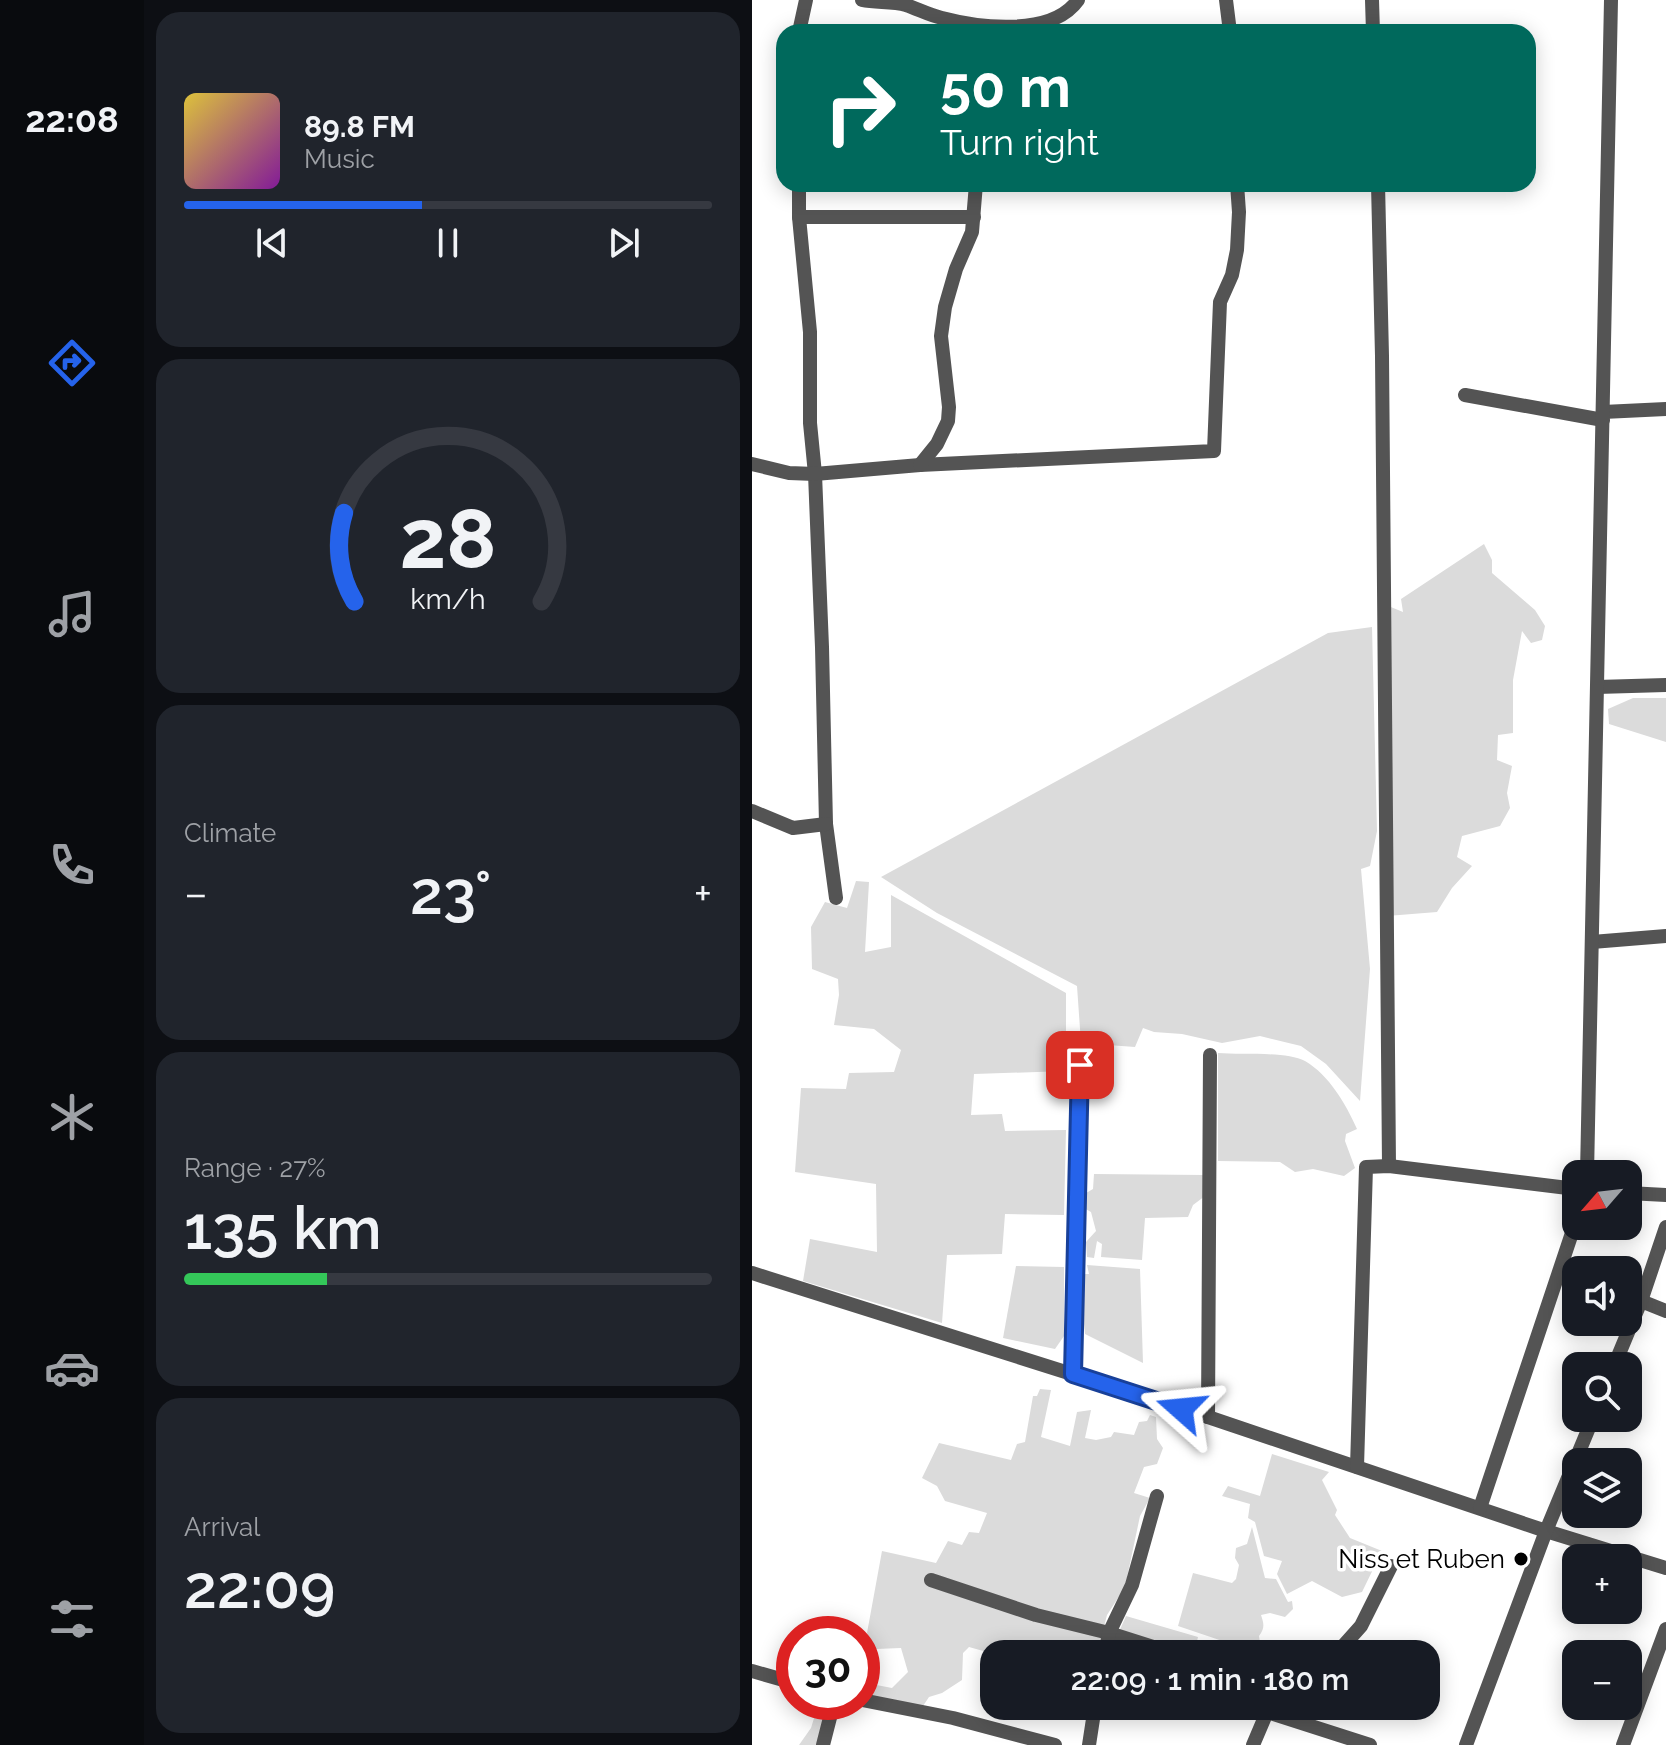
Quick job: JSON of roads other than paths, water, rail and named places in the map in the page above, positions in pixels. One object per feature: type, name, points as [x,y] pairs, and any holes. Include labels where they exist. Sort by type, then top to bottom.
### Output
[{"type":"street","points":[[801,24],[806,0]]},
{"type":"street","points":[[862,0],[904,5],[940,24]]},
{"type":"street","points":[[1027,24],[1063,15],[1078,0]]},
{"type":"street","points":[[1226,0],[1229,24]]},
{"type":"street","points":[[1372,0],[1373,24]]},
{"type":"street","points":[[1587,1160],[1611,0]]},
{"type":"street","points":[[799,192],[810,332],[810,423],[815,474],[826,824],[836,898]]},
{"type":"street","points":[[920,465],[937,444],[948,421],[941,336],[945,307],[956,269],[972,232],[976,192]]},
{"type":"street","points":[[752,464],[789,473],[815,474],[920,465],[1214,451],[1220,302],[1232,275],[1237,250],[1238,192]]},
{"type":"street","points":[[1378,192],[1389,1166]]},
{"type":"street","points":[[799,217],[974,217]]},
{"type":"street","points":[[1465,395],[1603,416],[1666,409]]},
{"type":"street","points":[[1597,687],[1666,685]]},
{"type":"street","points":[[752,811],[793,828],[826,824]]},
{"type":"street","points":[[1592,942],[1666,936]]},
{"type":"street","points":[[1208,1417],[1210,1055]]},
{"type":"street","points":[[1073,1374],[1080,1065]]},
{"type":"street","points":[[1357,1467],[1366,1167],[1389,1166],[1562,1187]]},
{"type":"street","points":[[1642,1194],[1666,1195]]},
{"type":"street","points":[[1642,1298],[1666,1227]]},
{"type":"street","points":[[1480,1508],[1570,1240]]},
{"type":"street","points":[[752,1273],[1208,1417],[1546,1531],[1666,1568]]},
{"type":"street","points":[[1642,1301],[1666,1311]]},
{"type":"street","points":[[1466,1745],[1546,1531],[1587,1432]]},
{"type":"street","points":[[1108,1640],[1132,1585],[1157,1496]]},
{"type":"street","points":[[1348,1640],[1361,1626],[1391,1566]]},
{"type":"street","points":[[931,1580],[1036,1615],[1131,1640]]},
{"type":"street","points":[[1623,1745],[1666,1629]]},
{"type":"street","points":[[752,1671],[776,1678]]},
{"type":"street","points":[[880,1704],[953,1718],[1055,1745]]},
{"type":"street","points":[[823,1745],[829,1720]]},
{"type":"street","points":[[1089,1745],[1093,1720]]},
{"type":"street","points":[[1253,1745],[1265,1720]]},
{"type":"street","points":[[1301,1720],[1370,1745]]},
{"type":"place","name":"Niss et Ruben","points":[[1521,1559]]}]
